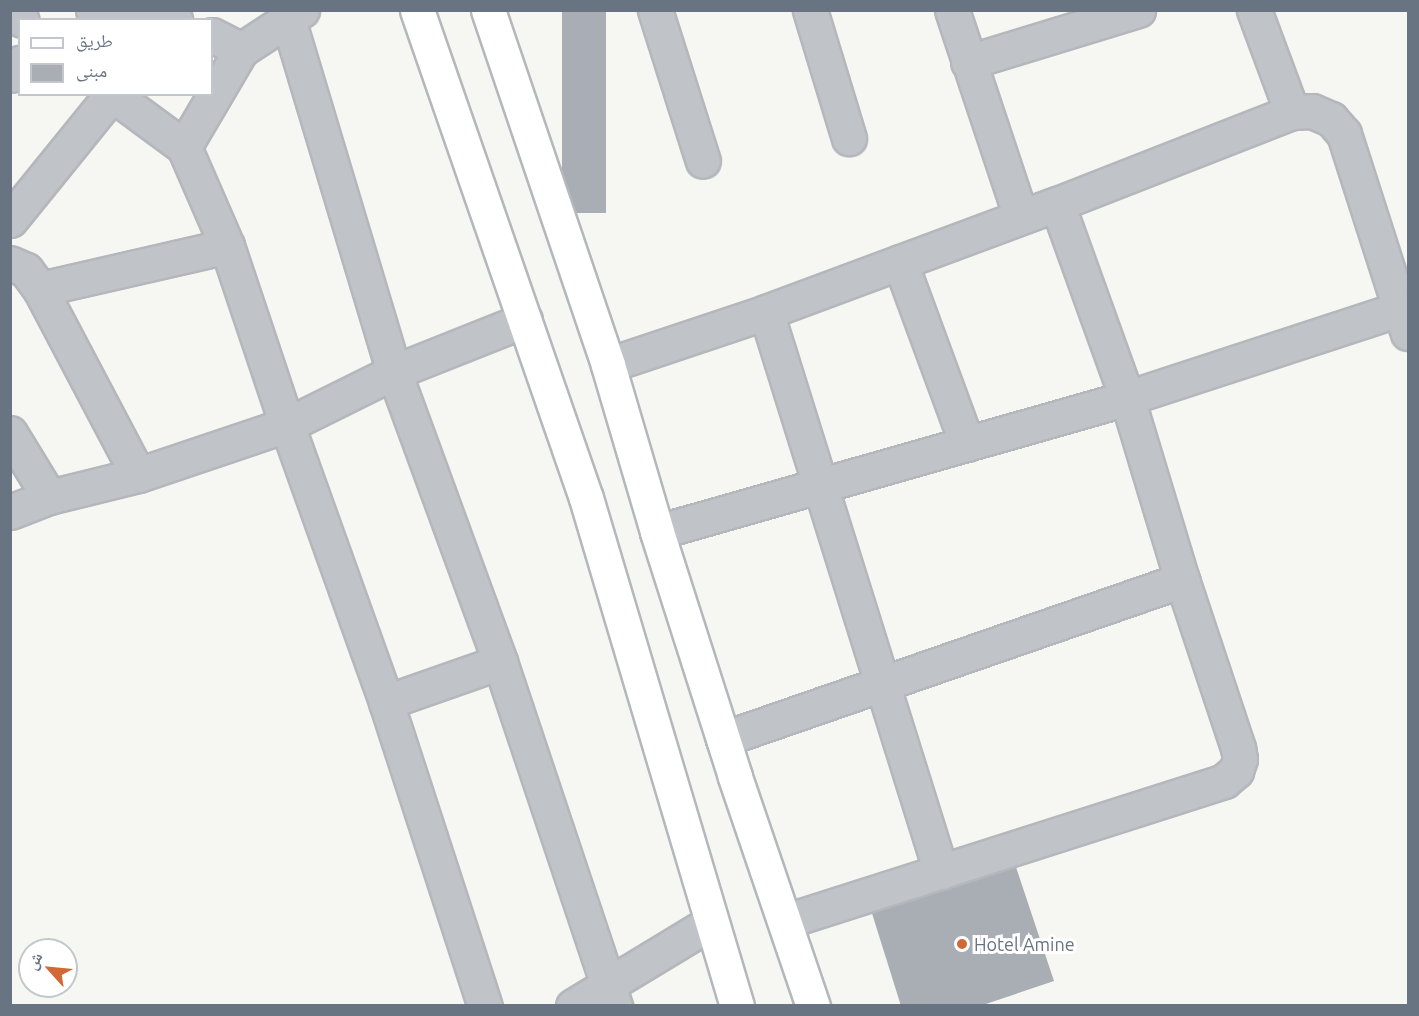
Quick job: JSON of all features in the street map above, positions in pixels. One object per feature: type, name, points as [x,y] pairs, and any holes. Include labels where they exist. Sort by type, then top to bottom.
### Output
[{"type":"main road","points":[[417,10],[586,498],[737,1005]]},
{"type":"main road","points":[[488,10],[608,365],[657,532],[723,739],[813,1005]]},
{"type":"street","points":[[93,10],[159,18]]},
{"type":"street","points":[[655,10],[703,161]]},
{"type":"street","points":[[810,10],[849,138]]},
{"type":"street","points":[[952,10],[1021,216]]},
{"type":"street","points":[[968,62],[1138,10]]},
{"type":"street","points":[[1254,10],[1292,112]]},
{"type":"street","points":[[184,147],[241,50],[295,15],[394,372],[500,662],[612,995]]},
{"type":"street","points":[[213,36],[241,50]]},
{"type":"street","points":[[10,220],[110,96]]},
{"type":"street","points":[[115,96],[184,147],[227,246],[287,425],[386,702],[485,1005]]},
{"type":"street","points":[[608,365],[766,312],[1057,204],[1292,112],[1312,111],[1331,119],[1344,134],[1404,321],[657,532]]},
{"type":"street","points":[[786,921],[1224,781],[1236,771],[1240,759],[1238,748],[1182,580],[1127,398],[1057,204]]},
{"type":"street","points":[[40,289],[227,246]]},
{"type":"street","points":[[900,262],[966,444]]},
{"type":"street","points":[[10,263],[26,270],[40,289],[138,475]]},
{"type":"street","points":[[766,312],[941,872]]},
{"type":"street","points":[[10,512],[49,497],[138,475],[287,425],[394,372],[525,320]]},
{"type":"street","points":[[10,433],[49,497]]},
{"type":"street","points":[[723,739],[1182,580]]},
{"type":"street","points":[[386,702],[500,662]]},
{"type":"street","points":[[573,1005],[612,995],[711,923]]},
{"type":"building","points":[[562,10],[606,10],[606,213],[562,213]]},
{"type":"building","name":"Hotel Amine","points":[[1013,858],[1054,981],[980,1006],[901,1006],[870,907]]},
{"type":"place","name":"Hotel Amine","points":[[962,944]]}]
